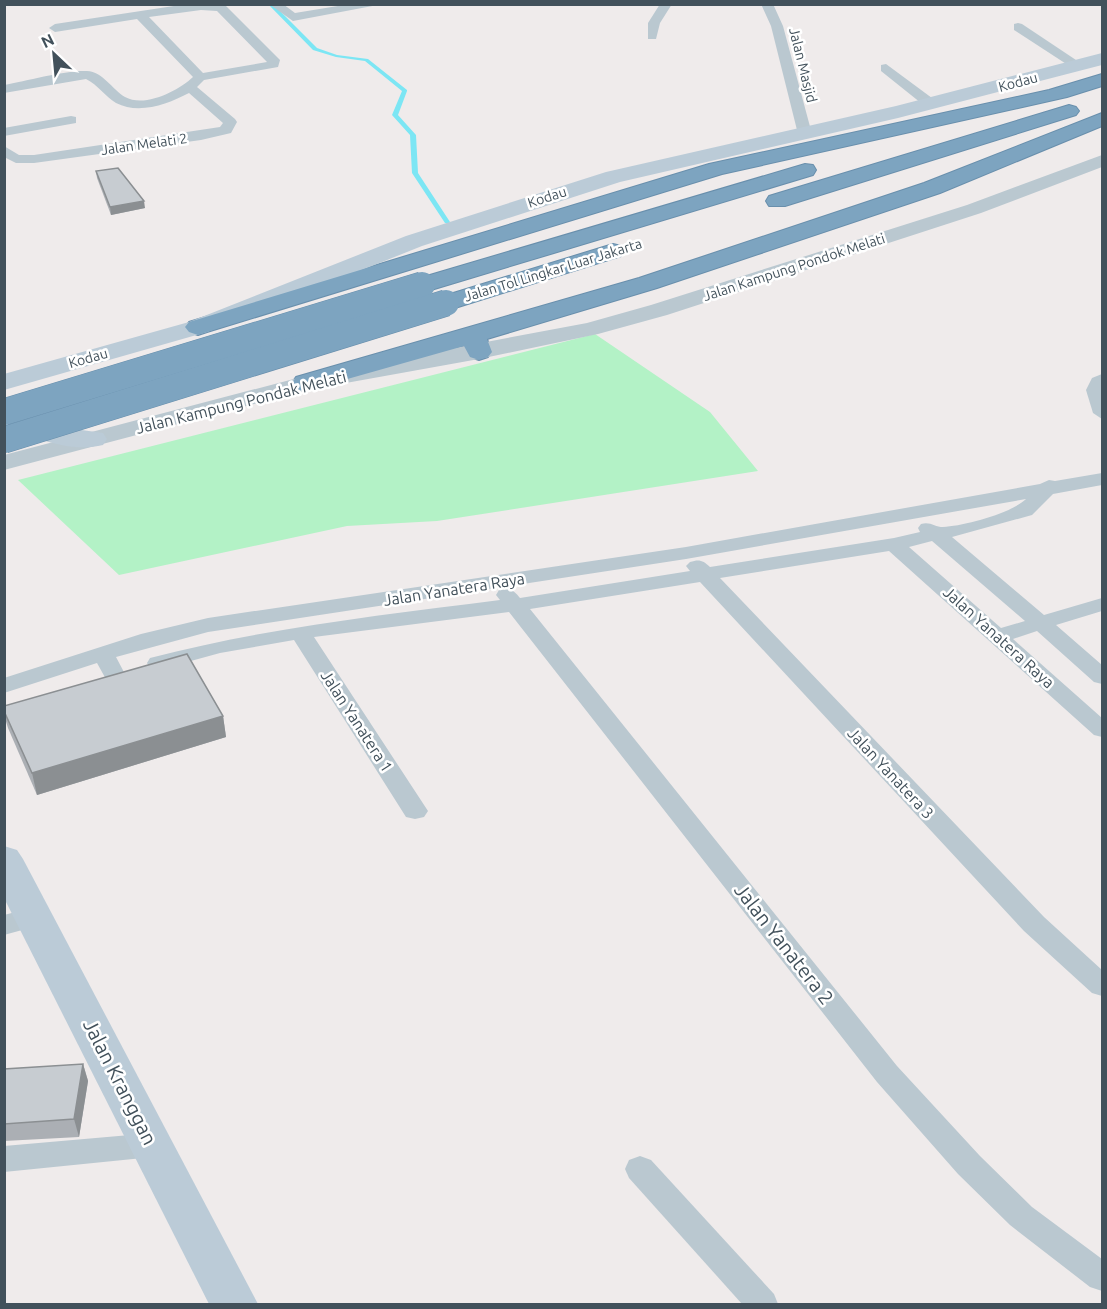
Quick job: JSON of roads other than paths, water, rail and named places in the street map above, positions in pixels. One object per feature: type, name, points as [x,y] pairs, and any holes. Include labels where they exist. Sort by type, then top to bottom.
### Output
[{"type":"highway","name":"Jalan Tol Lingkar Luar Jakarta","points":[[4,412],[1102,80]]},
{"type":"highway","points":[[198,327],[717,169],[1060,93]]},
{"type":"highway","points":[[752,208],[1102,100]]},
{"type":"highway","points":[[305,382],[479,343],[648,283],[932,188],[1102,119]]},
{"type":"highway","name":"Jalan Tol Lingkar Luar Jakarta","points":[[4,440],[638,243]]},
{"type":"main road","name":"Kodau","points":[[5,388],[198,327],[366,259],[543,198],[659,165],[931,104],[1102,59]]},
{"type":"main road","points":[[5,388],[16,418],[34,429],[60,438],[93,440]]},
{"type":"main road","name":"Jalan Kranggan","points":[[4,860],[20,921],[153,1145],[234,1305]]},
{"type":"street","points":[[275,4],[293,17],[376,4]]},
{"type":"street","points":[[652,36],[654,23],[661,16],[666,4]]},
{"type":"street","name":"Jalan Masjid","points":[[767,4],[777,26],[805,134]]},
{"type":"street","points":[[4,89],[87,75],[123,102],[133,104],[174,97],[195,83],[273,64],[274,60],[221,8],[201,6],[55,28]]},
{"type":"street","points":[[140,15],[195,83]]},
{"type":"street","points":[[1018,27],[1078,66]]},
{"type":"street","points":[[886,68],[931,104]]},
{"type":"street","name":"Jalan Melati 2","points":[[4,150],[16,159],[34,159],[201,136],[226,130],[230,122],[195,83]]},
{"type":"street","points":[[4,132],[71,120]]},
{"type":"street","name":"Jalan Kampung Pondok Melati","points":[[479,343],[590,329],[659,310],[975,208],[1102,161]]},
{"type":"street","points":[[1102,379],[1095,390],[1102,413]]},
{"type":"street","name":"Jalan Kampung Pondak Melati","points":[[4,463],[305,382]]},
{"type":"street","name":"Jalan Yanatera Raya","points":[[4,686],[103,653],[208,625],[686,553],[1049,486],[1102,479]]},
{"type":"street","name":"Jalan Yanatera Raya","points":[[103,653],[105,679],[218,647],[300,632],[515,605],[894,544],[1025,511],[1049,486]]},
{"type":"street","points":[[909,513],[1042,623],[1102,677]]},
{"type":"street","name":"Jalan Yanatera Raya","points":[[894,544],[1102,730]]},
{"type":"street","name":"Jalan Yanatera 3","points":[[686,553],[1034,924],[1102,986]]},
{"type":"street","name":"Jalan Yanatera 2","points":[[496,583],[887,1074],[969,1165],[1022,1216],[1102,1277]]},
{"type":"street","points":[[999,636],[1102,604]]},
{"type":"street","name":"Jalan Yanatera 1","points":[[300,632],[415,811]]},
{"type":"street","points":[[4,1159],[153,1145]]},
{"type":"street","points":[[639,1169],[762,1305]]},
{"type":"waterway","points":[[270,4],[315,49],[336,56],[366,60],[405,91],[395,115],[413,135],[415,173],[447,222]]}]
